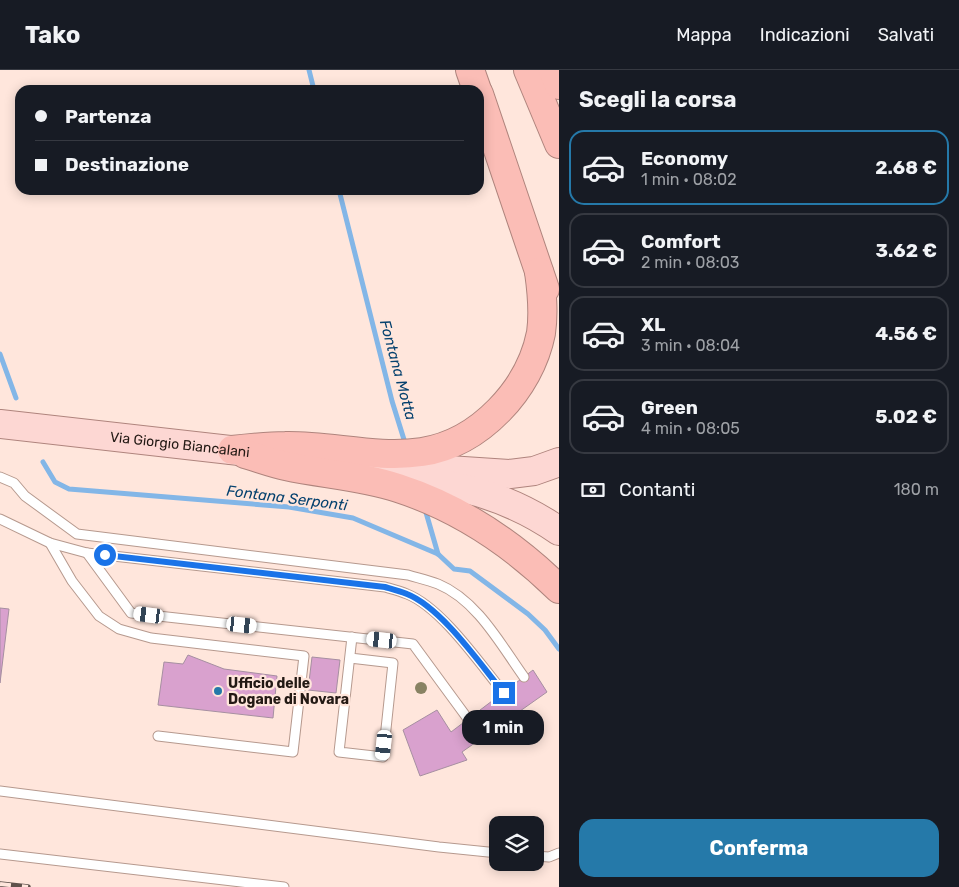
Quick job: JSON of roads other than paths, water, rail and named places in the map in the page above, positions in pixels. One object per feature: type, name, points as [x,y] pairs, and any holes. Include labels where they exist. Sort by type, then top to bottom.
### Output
[{"type":"highway","points":[[470,70],[475,85]]},
{"type":"highway","points":[[528,70],[559,144]]},
{"type":"highway","points":[[552,70],[559,85]]},
{"type":"highway","points":[[484,109],[559,331]]},
{"type":"highway","points":[[232,450],[283,466],[397,487],[414,474],[443,446],[478,428],[495,414],[520,384],[532,361],[541,332],[544,308],[539,272]]},
{"type":"highway","points":[[232,450],[285,446],[414,474],[447,507],[486,530],[524,557],[559,589]]},
{"type":"main road","points":[[0,420],[46,429]]},
{"type":"main road","name":"Via Giorgio Biancalani","points":[[0,424],[360,465],[414,474],[505,501],[524,509],[559,531]]},
{"type":"main road","points":[[0,429],[46,429]]},
{"type":"main road","name":"Via Giorgio Biancalani","points":[[414,474],[510,474],[534,471],[559,462]]},
{"type":"lane","points":[[0,477],[14,483],[25,496],[78,534],[408,575],[439,584],[461,598],[483,620],[524,678]]},
{"type":"lane","points":[[0,519],[50,542],[87,553],[385,587],[408,594],[426,604],[452,630],[504,693]]},
{"type":"lane","points":[[50,542],[72,581],[99,616],[120,630],[151,638],[304,656],[293,752],[158,736]]},
{"type":"lane","points":[[87,553],[131,612],[412,644],[468,719]]},
{"type":"lane","points":[[350,658],[394,664],[383,757],[339,752],[352,637]]},
{"type":"lane","points":[[0,791],[440,847],[489,851]]},
{"type":"lane","points":[[544,857],[549,857],[559,853]]},
{"type":"lane","points":[[0,854],[284,887]]},
{"type":"waterway","name":"Fontana Motta","points":[[309,70],[313,85]]},
{"type":"waterway","name":"Fontana Motta","points":[[340,195],[392,401],[406,446]]},
{"type":"waterway","name":"Fontana Serponti","points":[[0,354],[16,398]]},
{"type":"waterway","name":"Fontana Serponti","points":[[43,462],[55,482],[69,489],[289,507],[353,518],[438,554],[454,569],[470,571],[528,614],[545,630],[559,649]]},
{"type":"waterway","name":"Fontana Motta","points":[[425,509],[438,554]]},
{"type":"railway","points":[[0,884],[28,887]]},
{"type":"place","name":"Ufficio delle Dogane di Novara","points":[[218,691]]}]
